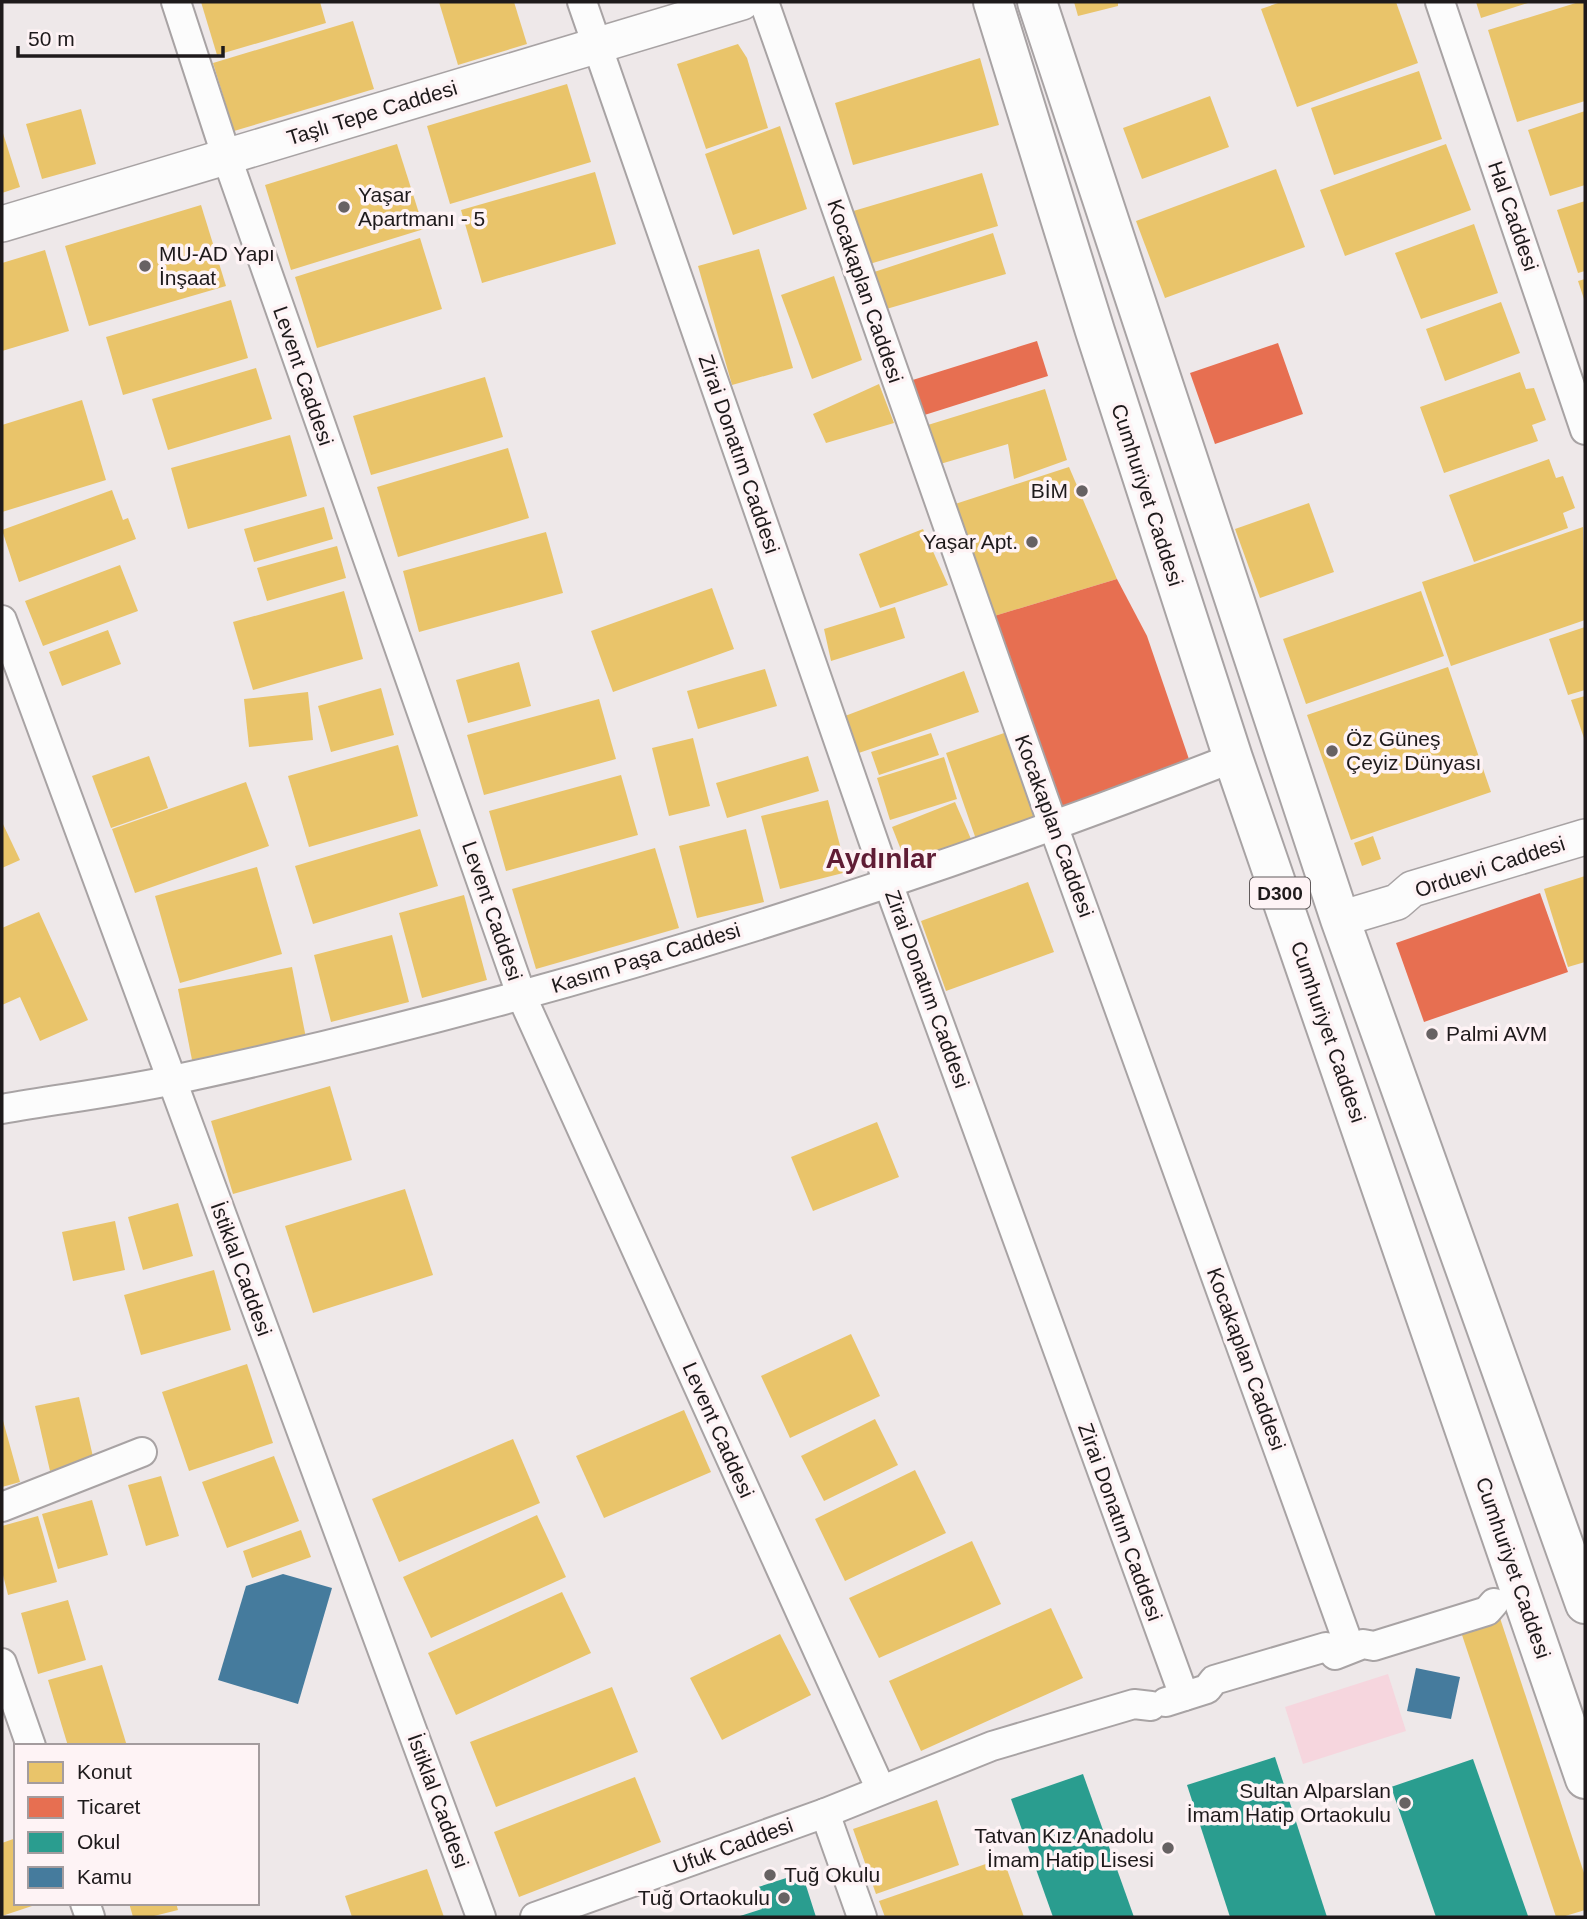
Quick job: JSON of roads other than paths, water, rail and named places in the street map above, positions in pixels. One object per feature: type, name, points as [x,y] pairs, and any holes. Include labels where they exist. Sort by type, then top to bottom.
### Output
[{"type":"highway","name":"Cumhuriyet Caddesi","points":[[993,2],[1095,331],[1508,1598],[1585,1779]]},
{"type":"highway","name":"D300","points":[[1037,2],[1340,919],[1585,1604]]},
{"type":"street","name":"Levent Caddesi","points":[[176,2],[227,158],[522,997],[881,1790]]},
{"type":"street","name":"Zirai Donatım Caddesi","points":[[582,2],[888,883],[1195,1693]]},
{"type":"street","name":"Taşlı Tepe Caddesi","points":[[2,223],[227,158],[742,2]]},
{"type":"street","name":"Kocakaplan Caddesi","points":[[764,2],[1054,828],[1351,1647]]},
{"type":"street","name":"Hal Caddesi","points":[[1440,2],[1585,430]]},
{"type":"street","name":"İstiklal Caddesi","points":[[2,620],[481,1917]]},
{"type":"street","name":"Kasım Paşa Caddesi","points":[[2,1109],[172,1081],[522,997],[888,883],[1054,828],[1233,758]]},
{"type":"street","name":"Orduevi Caddesi","points":[[1397,902],[1412,889],[1585,837]]},
{"type":"street","name":"Orduevi Caddesi","points":[[1340,919],[1397,902],[1416,904],[1585,854]]},
{"type":"street","points":[[2,1507],[142,1452]]},
{"type":"street","name":"Ufuk Caddesi","points":[[535,1917],[825,1813],[931,1773],[992,1746],[1134,1704],[1151,1706],[1195,1693],[1214,1680],[1326,1647],[1374,1646],[1487,1612],[1508,1598]]},
{"type":"street","points":[[2,1663],[29,1744]]},
{"type":"street","points":[[825,1813],[862,1917]]},
{"type":"place","name":"Yaşar Apartmanı - 5","points":[[344,207]]},
{"type":"place","name":"MU-AD Yapı İnşaat","points":[[145,266]]},
{"type":"place","name":"BİM","points":[[1082,491]]},
{"type":"place","name":"Yaşar Apt.","points":[[1032,542]]},
{"type":"place","name":"Öz Güneş Çeyiz Dünyası","points":[[1332,751]]},
{"type":"place","name":"Palmi AVM","points":[[1432,1034]]},
{"type":"place","name":"Sultan Alparslan İmam Hatip Ortaokulu","points":[[1405,1803]]},
{"type":"place","name":"Tatvan Kız Anadolu İmam Hatip Lisesi","points":[[1168,1848]]},
{"type":"place","name":"Tuğ Okulu","points":[[770,1875]]},
{"type":"place","name":"Tuğ Ortaokulu","points":[[784,1898]]},
{"type":"district","name":"Aydınlar","points":[[881,858]]}]
